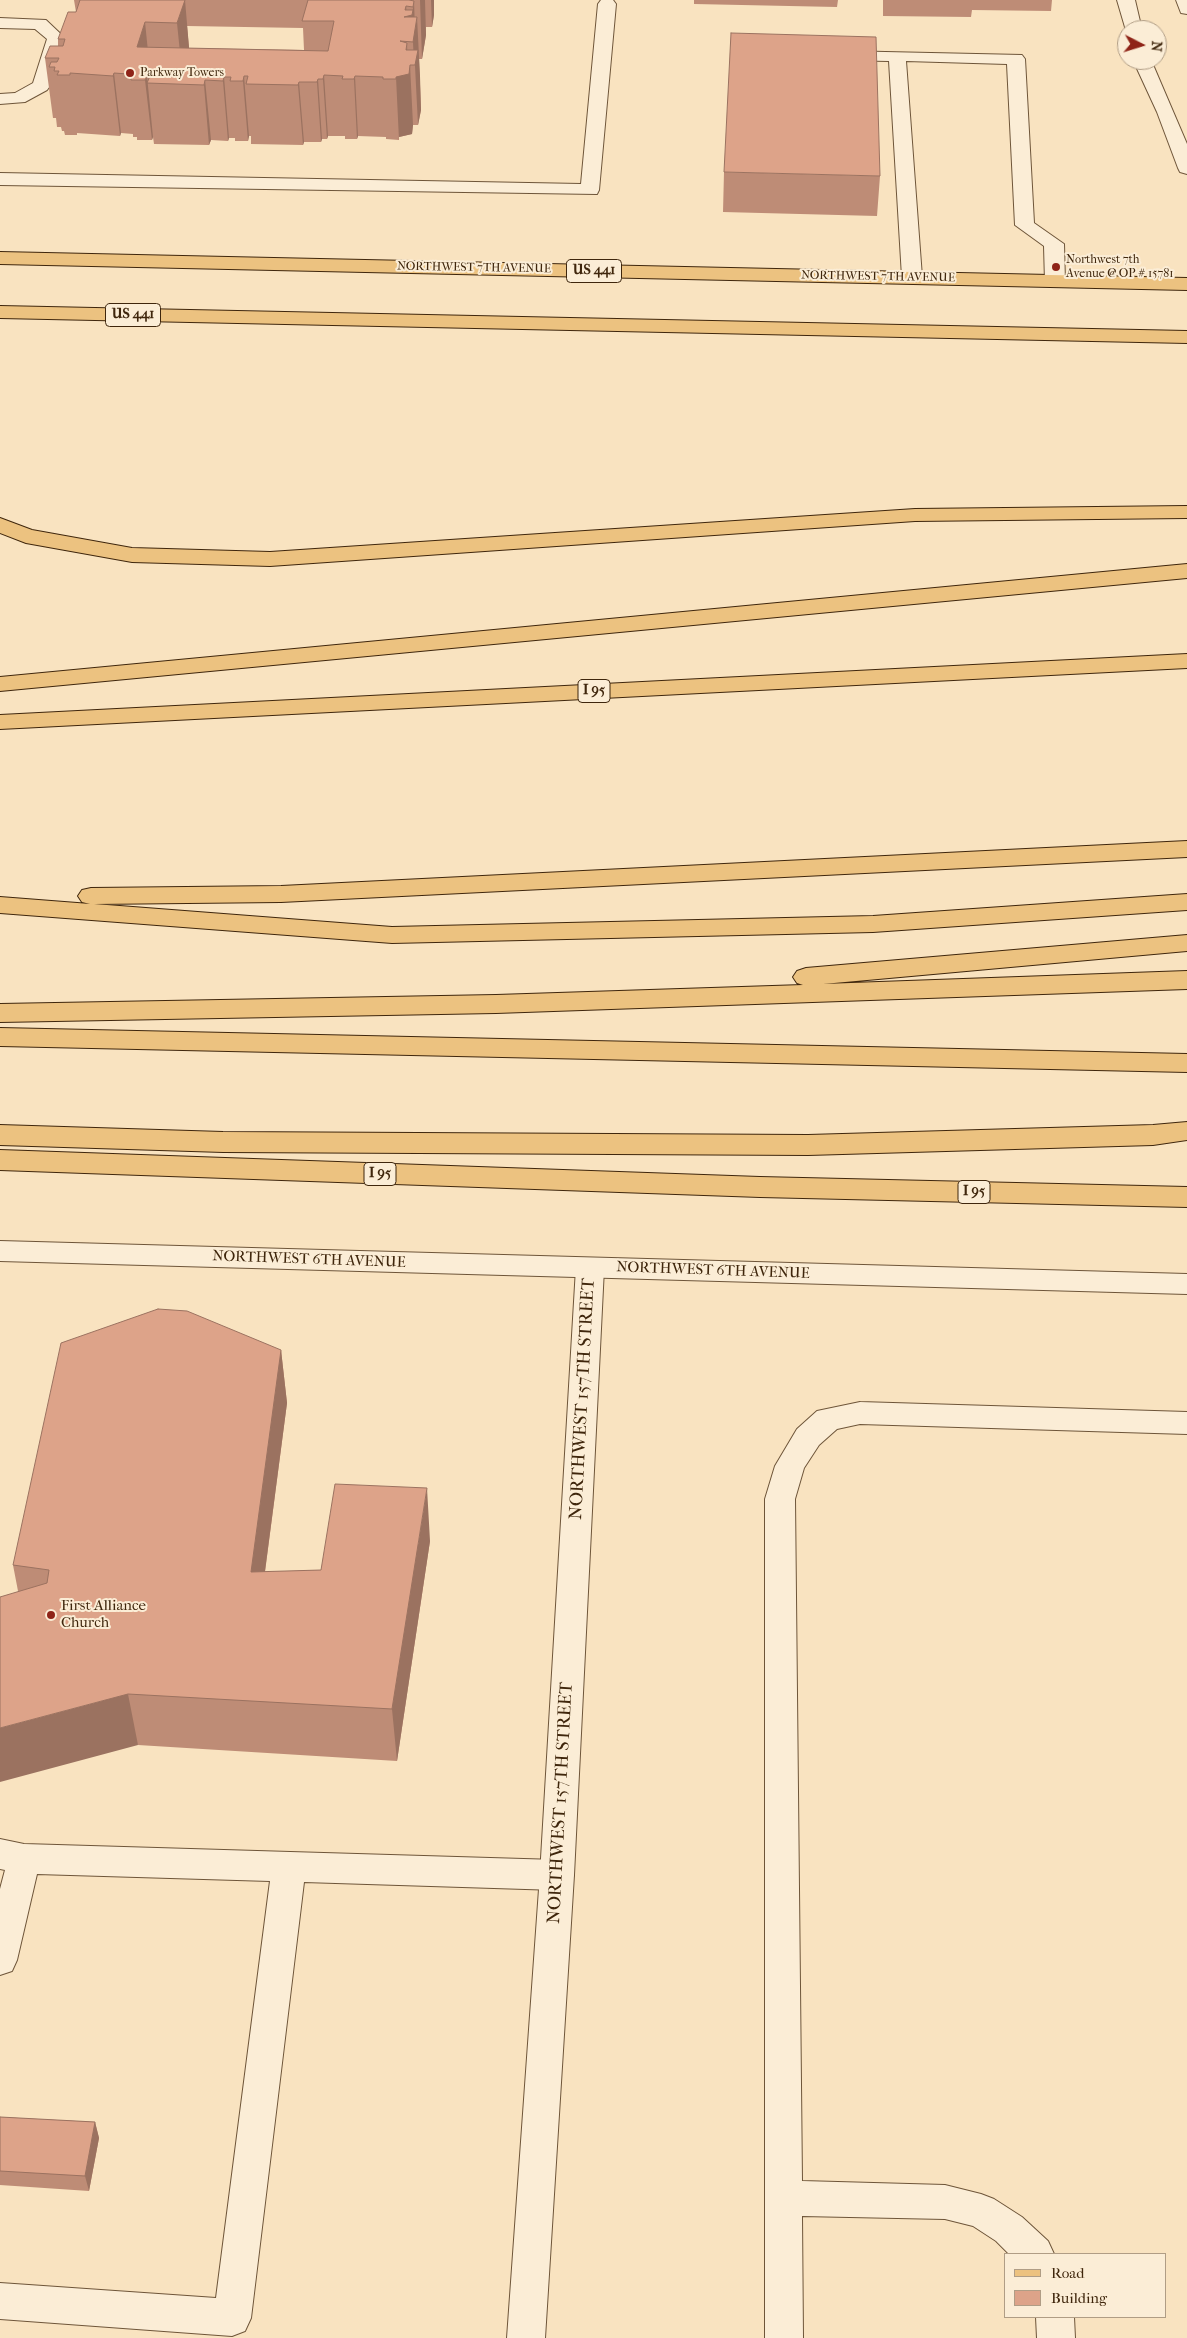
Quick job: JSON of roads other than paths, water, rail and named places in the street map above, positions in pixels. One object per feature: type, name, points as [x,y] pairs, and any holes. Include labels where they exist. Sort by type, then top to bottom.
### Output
[{"type":"main road","name":"NORTHWEST 7TH AVENUE","points":[[0,258],[1187,284]]},
{"type":"main road","name":"US 441","points":[[0,312],[1187,336]]},
{"type":"main road","points":[[0,526],[26,536],[132,555],[270,559],[915,515],[1187,512]]},
{"type":"main road","points":[[0,684],[1187,571]]},
{"type":"main road","name":"I 95","points":[[0,722],[1187,661]]},
{"type":"main road","points":[[0,897],[281,894],[1187,849]]},
{"type":"main road","points":[[0,905],[392,935],[874,924],[1187,902]]},
{"type":"main road","points":[[496,1004],[1187,944]]},
{"type":"main road","points":[[0,1013],[496,1004],[1187,980]]},
{"type":"main road","points":[[0,1037],[1187,1063]]},
{"type":"main road","points":[[0,1135],[223,1142],[808,1145],[1153,1135],[1187,1131]]},
{"type":"main road","name":"I 95","points":[[0,1160],[760,1187],[1187,1196]]},
{"type":"street","points":[[1126,0],[1130,20]]},
{"type":"street","points":[[1185,0],[1187,9]]},
{"type":"street","points":[[0,180],[590,190],[607,4]]},
{"type":"street","points":[[0,23],[40,24],[56,38],[41,86],[19,98],[0,99]]},
{"type":"street","points":[[820,56],[1016,59],[1025,225],[1054,244],[1055,282]]},
{"type":"street","points":[[897,56],[912,278]]},
{"type":"street","points":[[1147,70],[1166,112],[1187,168]]},
{"type":"street","name":"NORTHWEST 6TH AVENUE","points":[[0,1250],[1187,1284]]},
{"type":"street","name":"NORTHWEST 157TH STREET","points":[[526,2338],[557,1875],[590,1268]]},
{"type":"street","points":[[784,2338],[785,2198],[780,1500],[790,1466],[808,1437],[828,1419],[860,1413],[1187,1423]]},
{"type":"street","points":[[0,1960],[12,1857],[557,1875]]},
{"type":"street","points":[[0,2302],[232,2318],[289,1866]]},
{"type":"street","points":[[785,2198],[945,2202],[981,2211],[1010,2229],[1034,2253]]},
{"type":"street","points":[[1055,2318],[1056,2338]]},
{"type":"place","name":"Parkway Towers","points":[[130,73]]},
{"type":"place","name":"Northwest 7th Avenue @ OP # 15781","points":[[1056,267]]},
{"type":"place","name":"First Alliance Church","points":[[51,1615]]}]
